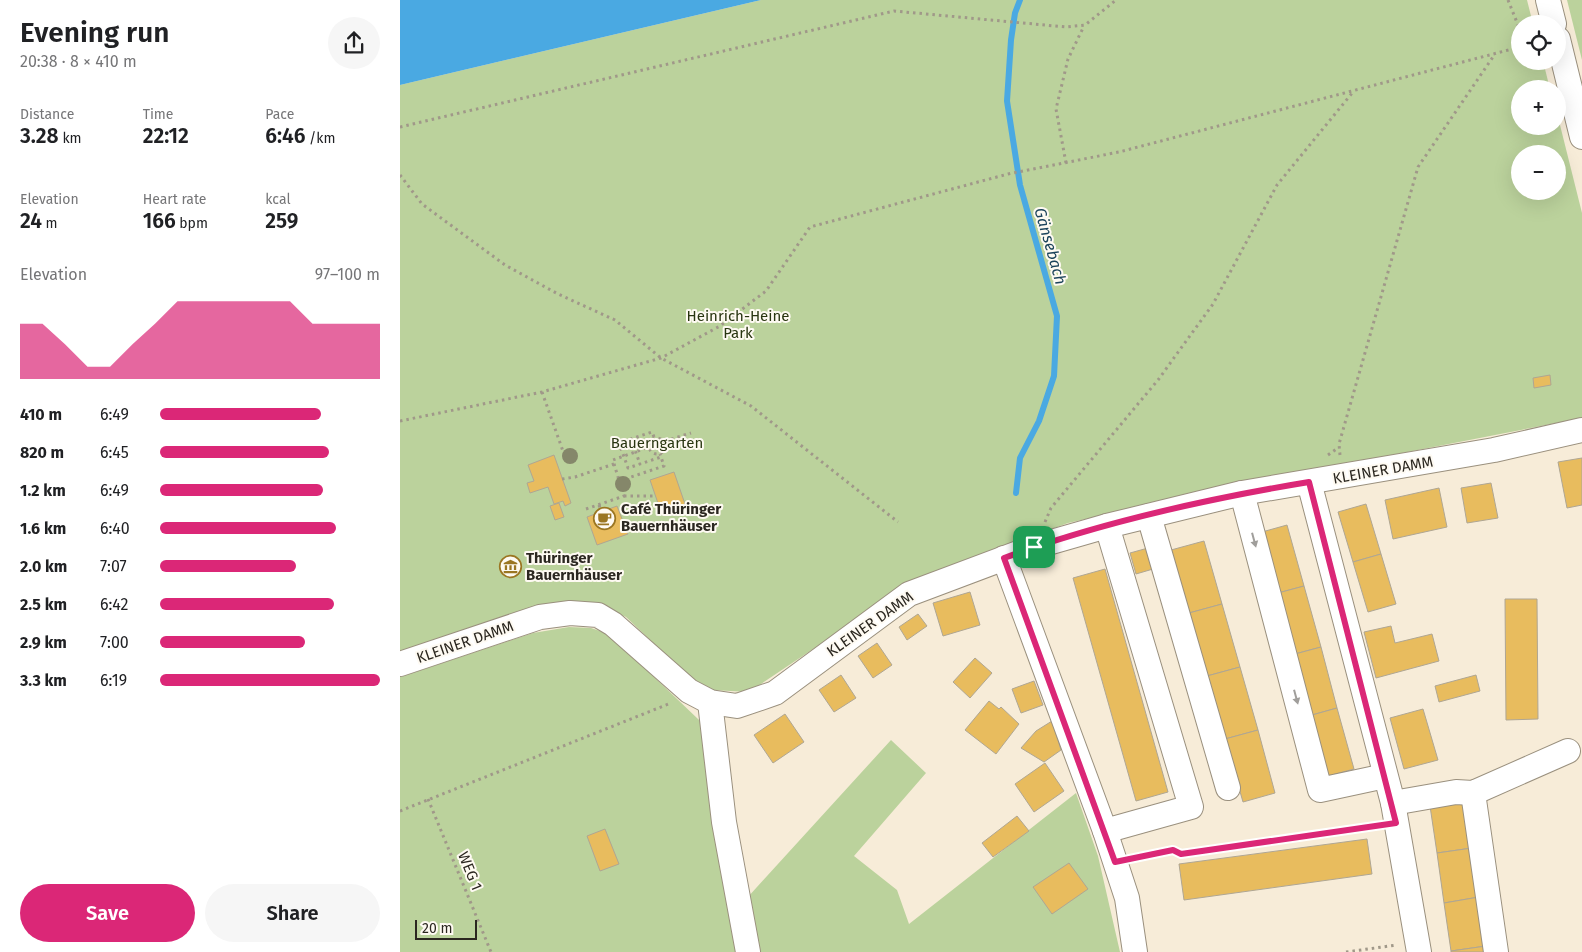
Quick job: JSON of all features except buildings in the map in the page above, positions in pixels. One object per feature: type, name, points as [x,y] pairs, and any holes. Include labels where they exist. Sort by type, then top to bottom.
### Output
[{"type":"street","points":[[1548,0],[1552,15]]},
{"type":"street","points":[[1566,61],[1576,89],[1582,137]]},
{"type":"street","name":"KLEINER DAMM","points":[[400,664],[540,617],[570,613],[598,615],[613,624],[689,691],[710,702],[737,706],[775,693],[909,594],[1034,547],[1107,526],[1242,493],[1494,450],[1582,430]]},
{"type":"street","points":[[1309,482],[1395,813],[1418,947]]},
{"type":"street","points":[[1242,493],[1320,790],[1385,776]]},
{"type":"street","points":[[1149,516],[1228,788]]},
{"type":"street","points":[[1105,831],[1191,807],[1107,526]]},
{"type":"street","points":[[1004,558],[1105,831],[1127,898],[1135,952]]},
{"type":"street","points":[[710,702],[724,822],[748,952]]},
{"type":"street","points":[[1395,813],[1456,792],[1473,793],[1568,751]]},
{"type":"street","points":[[1473,793],[1496,952]]},
{"type":"path","points":[[1066,163],[1056,110],[1068,59],[1084,25],[1116,0]]},
{"type":"path","points":[[1508,0],[1514,15]]},
{"type":"path","points":[[400,127],[894,11],[1066,27],[1084,25]]},
{"type":"path","points":[[400,421],[542,392],[662,358],[720,326],[766,291],[810,227],[1008,174],[1119,152],[1511,50]]},
{"type":"path","points":[[1338,448],[1418,167],[1496,54]]},
{"type":"path","points":[[1034,547],[1051,508],[1158,380],[1213,304],[1277,184],[1354,91]]},
{"type":"path","points":[[400,175],[422,204],[458,232],[514,270],[558,294],[615,320],[662,358],[751,406],[898,522]]},
{"type":"path","points":[[542,392],[564,454]]},
{"type":"path","points":[[654,438],[652,432],[619,443],[628,468],[661,455],[665,449],[665,441]]},
{"type":"path","points":[[661,455],[653,453],[649,448],[650,441],[654,438],[660,438],[665,441],[691,433]]},
{"type":"path","points":[[631,439],[640,464]]},
{"type":"path","points":[[624,496],[613,460],[649,448]]},
{"type":"path","points":[[619,481],[664,466],[661,455]]},
{"type":"path","points":[[562,479],[575,477],[614,464]]},
{"type":"path","points":[[586,510],[624,496],[656,496]]},
{"type":"path","points":[[599,505],[601,512]]},
{"type":"path","points":[[400,811],[678,700],[689,691]]},
{"type":"path","name":"WEG 1","points":[[428,799],[490,952]]},
{"type":"path","points":[[1115,862],[1173,850],[1181,854],[1395,813]]},
{"type":"path","points":[[1346,952],[1418,947]]},
{"type":"green space","name":"Heinrich-Heine Park","points":[[761,0],[1527,0],[1531,15],[1511,15],[1511,70],[1545,70],[1548,80],[1511,80],[1511,135],[1562,135],[1565,145],[1511,145],[1511,200],[1566,200],[1566,149],[1582,213],[1582,418],[1227,487],[1068,523],[919,578],[749,692],[712,690],[689,677],[626,617],[597,604],[400,659],[400,85]]},
{"type":"green space","points":[[1567,0],[1582,0],[1582,60]]},
{"type":"green space","points":[[569,627],[591,628],[609,634],[720,740],[747,898],[891,740],[926,773],[854,856],[897,890],[909,924],[1076,793],[1098,856],[1120,952],[400,952],[400,677],[533,633]]},
{"type":"water","points":[[400,0],[761,0],[400,85]]},
{"type":"waterway","name":"Gänsebach","points":[[1016,493],[1020,458],[1039,421],[1054,376],[1057,316],[1020,185],[1007,101],[1011,40],[1015,13],[1020,0]]},
{"type":"place","name":"Café Thüringer Bauernhäuser","points":[[605,518]]},
{"type":"place","name":"Thüringer Bauernhäuser","points":[[510,567]]},
{"type":"route","points":[[1309,482],[1393,803],[1396,823],[1181,854],[1173,850],[1115,862],[1004,558],[1034,547],[1107,526],[1242,493],[1309,482]]},
{"type":"park label","name":"Bauerngarten","points":[[657,443]]}]
